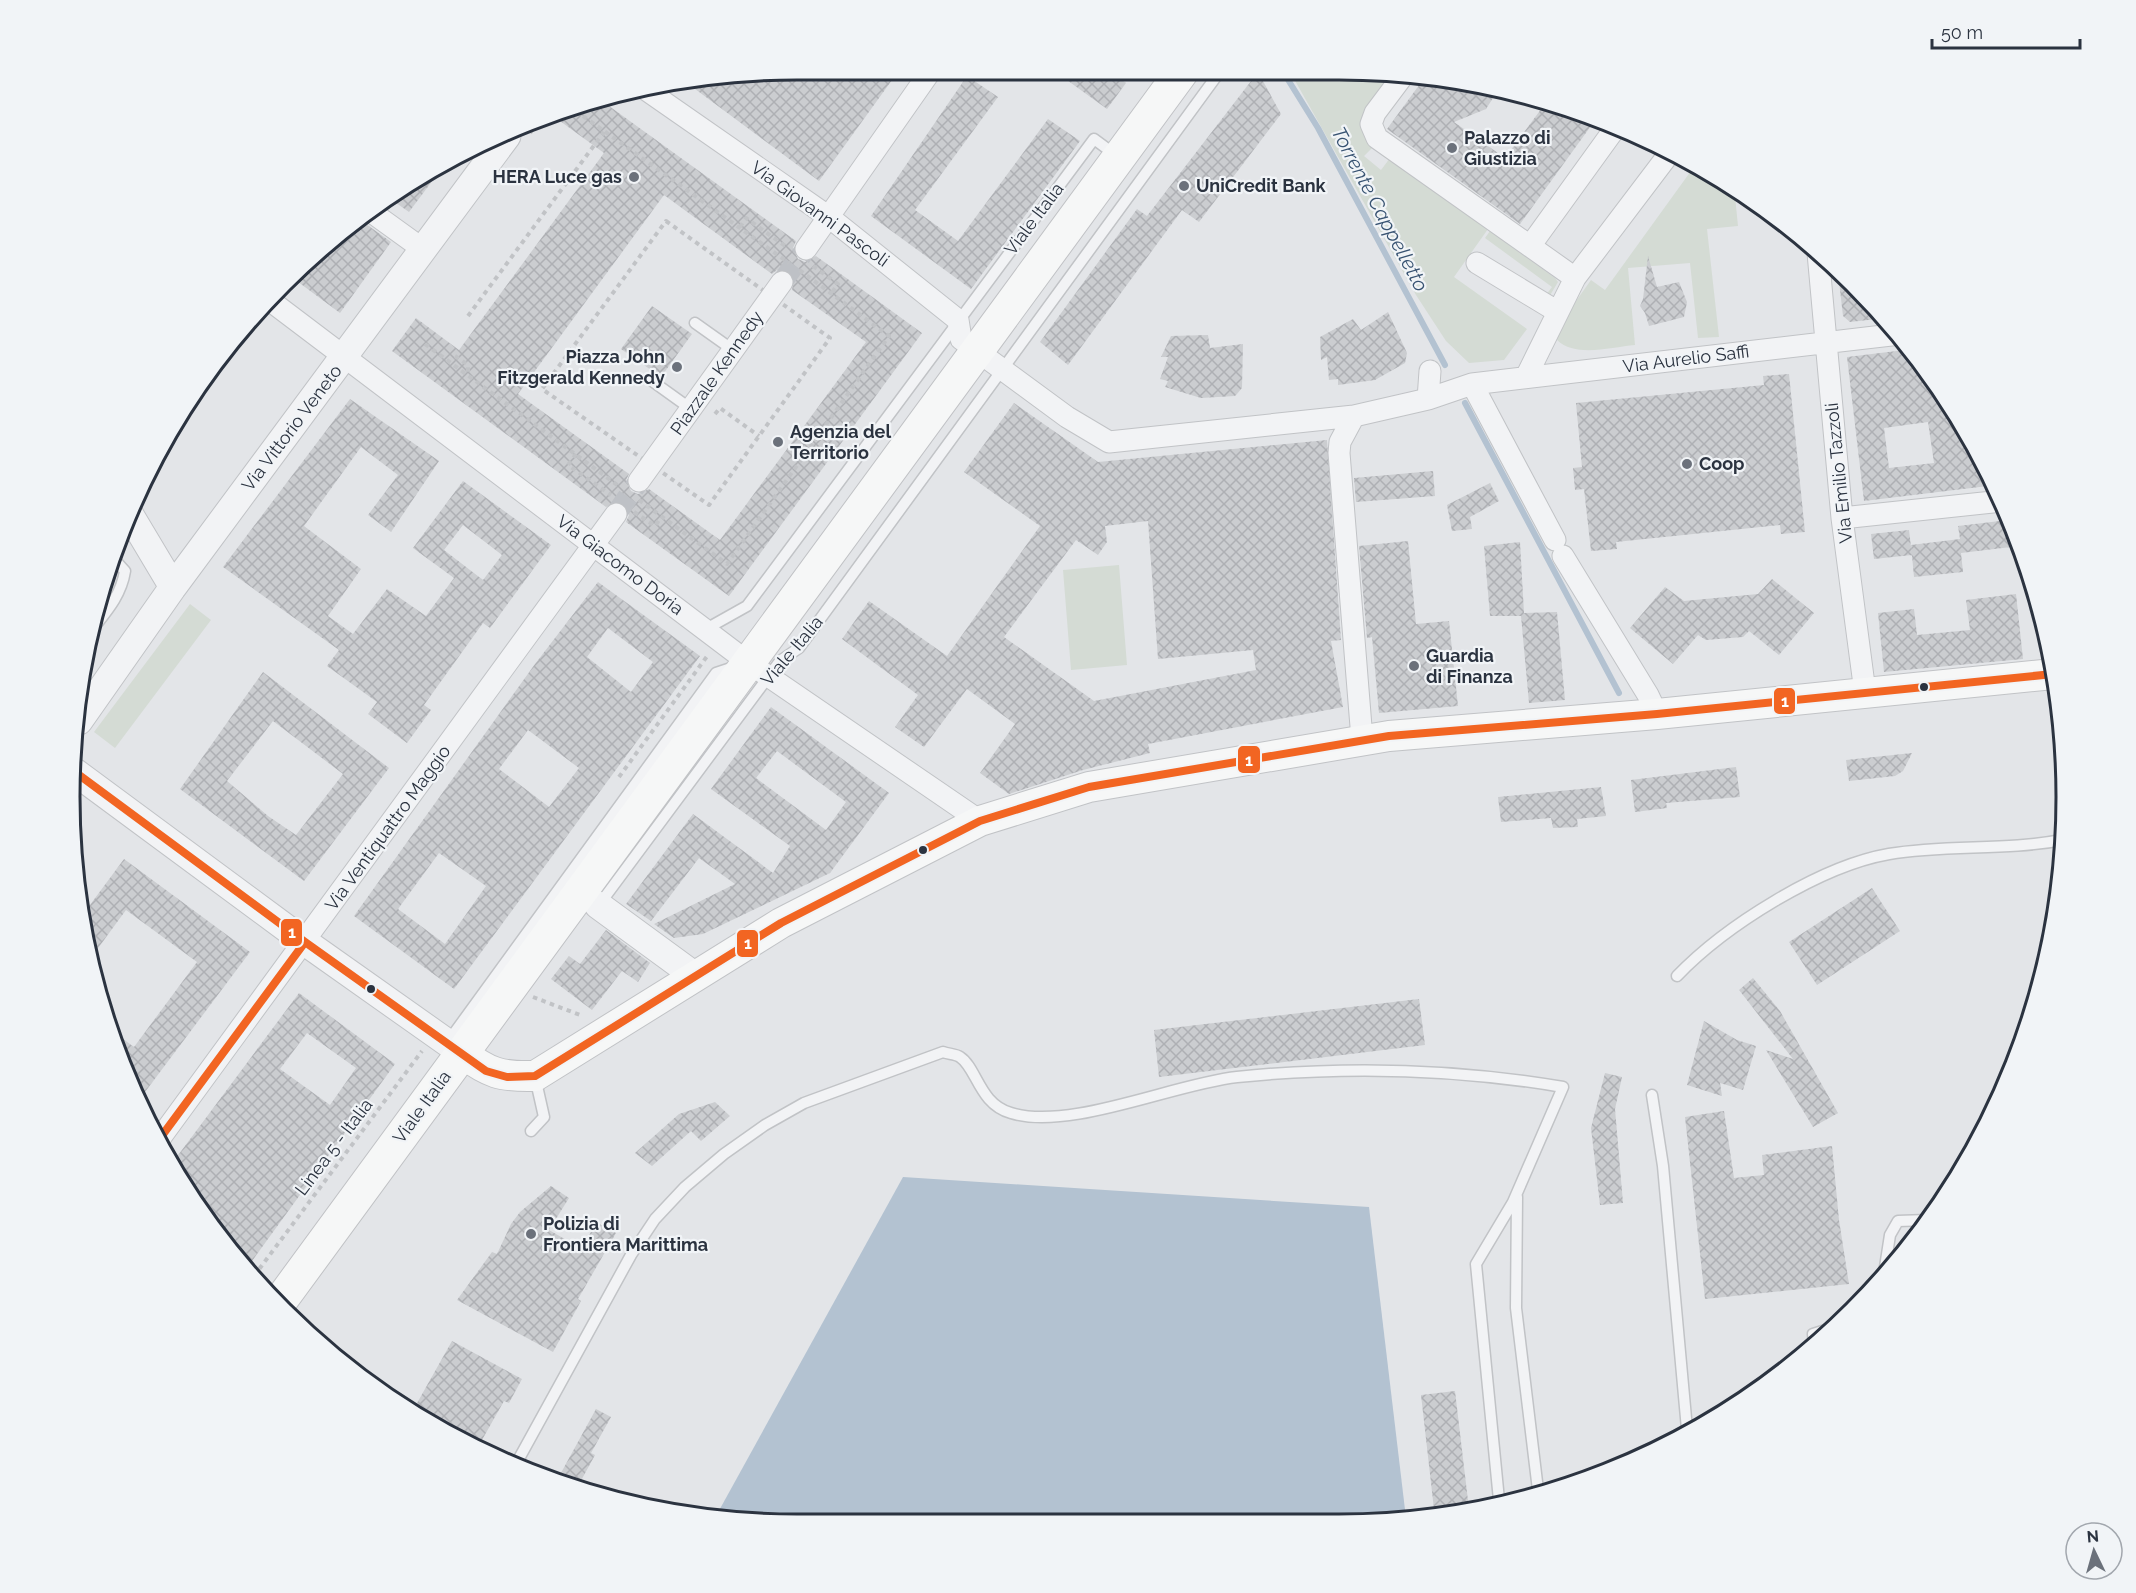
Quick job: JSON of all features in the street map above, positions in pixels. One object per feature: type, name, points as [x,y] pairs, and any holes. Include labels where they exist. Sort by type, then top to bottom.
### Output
[{"type":"main road","name":"Viale Italia","points":[[283,1296],[448,1043],[566,911],[759,670],[990,359],[1120,158],[1176,80]]},
{"type":"main road","points":[[448,1043],[486,1071],[507,1077],[535,1076],[781,923],[980,821],[1089,787],[1362,739],[1657,714],[2046,675]]},
{"type":"street","points":[[806,249],[922,80]]},
{"type":"street","points":[[1399,82],[1375,113],[1371,124],[1377,138],[1575,278]]},
{"type":"street","name":"Via Giovanni Pascoli","points":[[652,94],[829,217],[958,320],[961,339],[990,359]]},
{"type":"street","points":[[1530,246],[1612,133]]},
{"type":"street","name":"Via Vittorio Veneto","points":[[85,712],[173,587],[424,250],[495,146]]},
{"type":"street","points":[[1526,377],[1575,278],[1666,158]]},
{"type":"street","points":[[377,216],[424,250]]},
{"type":"street","points":[[1477,263],[1558,312]]},
{"type":"street","name":"Via Emilio Tazzoli","points":[[1819,264],[1842,518],[1865,692]]},
{"type":"street","name":"Piazzale Kennedy","points":[[637,483],[777,289]]},
{"type":"street","name":"Via Giacomo Doria","points":[[276,304],[759,670],[980,821]]},
{"type":"street","name":"Via Aurelio Saffi","points":[[1472,384],[1888,335]]},
{"type":"street","points":[[990,359],[1068,417],[1109,442],[1354,416],[1428,399],[1472,384],[1559,548],[1648,695],[1657,714]]},
{"type":"street","points":[[1428,399],[1431,371]]},
{"type":"street","points":[[1354,416],[1340,442],[1339,453],[1362,739]]},
{"type":"street","points":[[1842,518],[1993,502]]},
{"type":"street","name":"Via Ventiquattro Maggio","points":[[161,1129],[305,942],[616,514]]},
{"type":"street","points":[[134,522],[173,587]]},
{"type":"street","points":[[80,776],[305,942],[448,1043]]},
{"type":"street","points":[[598,905],[695,976]]},
{"type":"lane","name":"Viale Italia","points":[[990,359],[1213,80]]},
{"type":"lane","name":"Viale Italia","points":[[706,629],[747,606],[1094,139],[1120,158]]},
{"type":"lane","points":[[695,323],[733,350]]},
{"type":"lane","points":[[652,381],[691,409]]},
{"type":"lane","points":[[103,615],[118,595],[123,582],[125,571],[119,564]]},
{"type":"lane","name":"Viale Italia","points":[[598,905],[759,670]]},
{"type":"lane","name":"Viale Italia","points":[[448,1043],[716,673],[759,670]]},
{"type":"lane","points":[[1677,976],[1726,932],[1792,892],[1847,864],[1889,854],[1952,848],[2019,848],[2055,841]]},
{"type":"lane","points":[[566,911],[598,905]]},
{"type":"lane","points":[[519,1458],[631,1255],[655,1220],[685,1187],[724,1154],[765,1125],[804,1103],[943,1052],[961,1058],[994,1104],[1011,1113],[1040,1117],[1084,1113],[1161,1092],[1235,1077],[1322,1070],[1499,1078],[1563,1087],[1517,1191],[1476,1264],[1499,1495]]},
{"type":"lane","points":[[531,1131],[544,1117],[535,1076]]},
{"type":"lane","points":[[1652,1095],[1663,1166],[1686,1423]]},
{"type":"lane","points":[[1517,1191],[1516,1308],[1537,1485]]},
{"type":"lane","points":[[1885,1261],[1890,1235],[1898,1221],[1917,1220]]},
{"type":"path","points":[[468,316],[604,132]]},
{"type":"path","points":[[740,227],[746,218],[762,229]]},
{"type":"path","points":[[425,344],[576,454],[637,483],[709,505],[830,338],[777,289],[666,220],[542,389],[637,483],[661,517],[727,564]]},
{"type":"path","points":[[822,272],[838,284],[831,294]]},
{"type":"path","points":[[455,356],[468,365],[468,375]]},
{"type":"path","points":[[715,414],[720,408],[759,436]]},
{"type":"path","points":[[576,454],[568,465],[585,477]]},
{"type":"path","points":[[642,517],[655,526],[661,517]]},
{"type":"path","points":[[526,1002],[530,996],[580,1015]]},
{"type":"path","name":"Linea 5 - Italia","points":[[259,1271],[448,1043]]},
{"type":"shaded area","points":[[1295,80],[1394,82],[1373,147],[1364,156],[1381,170],[1390,158],[1488,229],[1454,277],[1527,329],[1504,360],[1469,363],[1446,341],[1416,295]]},
{"type":"shaded area","points":[[1690,172],[1735,198],[1738,226],[1707,229],[1719,337],[1698,338],[1690,263],[1628,268],[1635,345],[1584,350],[1574,349],[1557,340],[1561,322],[1591,280],[1605,290]]},
{"type":"shaded area","points":[[1490,231],[1555,278],[1558,282],[1546,302],[1542,300],[1552,287],[1485,238]]},
{"type":"shaded area","points":[[1119,565],[1127,665],[1071,670],[1063,570]]},
{"type":"shaded area","points":[[190,604],[211,620],[115,748],[94,732]]},
{"type":"water","points":[[903,1177],[1369,1207],[1405,1510],[1340,1514],[796,1514],[720,1509]]},
{"type":"building","points":[[892,80],[819,181],[693,88],[750,81]]},
{"type":"building","points":[[964,80],[973,80],[998,97],[915,210],[958,241],[1048,119],[1080,141],[971,289],[871,216]]},
{"type":"building","points":[[1067,80],[1122,80],[1126,83],[1107,109]]},
{"type":"building","points":[[1252,80],[1262,80],[1281,114],[1199,222],[1182,210],[1068,365],[1040,342],[1137,209],[1147,216]]},
{"type":"building","name":"Palazzo di Giustizia","points":[[1419,85],[1493,96],[1486,109],[1454,122],[1505,158],[1541,109],[1591,126],[1520,224],[1387,129]]},
{"type":"building","points":[[608,105],[796,241],[793,248],[798,259],[805,262],[816,256],[922,333],[729,596],[626,522],[629,515],[624,504],[617,501],[606,507],[392,351],[416,318],[459,350],[604,153],[560,121]],"holes":[[[664,195],[772,274],[777,270],[789,271],[794,277],[792,290],[866,342],[720,540],[649,489],[638,494],[631,491],[626,480],[629,474],[518,394]]]},
{"type":"building","points":[[434,178],[409,212],[395,202]]},
{"type":"building","points":[[366,224],[391,242],[340,313],[298,282],[324,257]]},
{"type":"building","points":[[1648,256],[1657,287],[1679,282],[1687,302],[1684,317],[1649,326],[1640,306],[1643,299]]},
{"type":"building","points":[[1839,283],[1874,319],[1850,322],[1843,316]]},
{"type":"building","points":[[652,306],[692,334],[661,377],[621,349]]},
{"type":"building","points":[[1388,312],[1407,353],[1405,363],[1375,380],[1338,385],[1338,379],[1329,380],[1327,357],[1321,360],[1320,337],[1353,319],[1361,330]]},
{"type":"building","points":[[1208,335],[1210,348],[1243,344],[1242,388],[1235,396],[1201,398],[1165,387],[1168,381],[1160,379],[1168,357],[1161,357],[1171,336]]},
{"type":"building","points":[[1900,351],[1936,398],[1986,486],[1864,501],[1847,357]],"holes":[[[1928,422],[1934,463],[1889,468],[1884,428]]]},
{"type":"building","points":[[1789,374],[1805,532],[1781,534],[1780,525],[1616,542],[1617,549],[1591,551],[1584,489],[1575,490],[1573,468],[1582,467],[1576,403],[1764,385],[1763,376]]},
{"type":"building","points":[[350,399],[439,461],[391,532],[368,515],[398,475],[361,447],[304,526],[361,569],[328,616],[353,634],[387,589],[426,616],[454,578],[413,548],[463,481],[551,545],[490,628],[483,623],[424,705],[431,710],[407,743],[368,714],[377,702],[327,666],[339,650],[223,567]],"holes":[[[463,525],[502,555],[483,580],[444,550]]]},
{"type":"building","points":[[1014,403],[1098,462],[1327,440],[1341,640],[1331,641],[1343,707],[1148,744],[1150,753],[1083,770],[1009,794],[980,773],[1015,724],[967,689],[924,747],[895,727],[918,695],[842,639],[869,601],[947,656],[1040,526],[964,472]],"holes":[[[1148,521],[1158,659],[1253,650],[1256,670],[1094,701],[1004,637],[1076,540],[1098,555],[1107,542],[1105,526]]]},
{"type":"building","points":[[1433,471],[1435,496],[1356,502],[1354,478]]},
{"type":"building","points":[[1490,483],[1499,501],[1470,517],[1472,529],[1452,531],[1447,505]]},
{"type":"building","points":[[2001,521],[2011,547],[1961,553],[1963,572],[1914,577],[1911,545],[1960,539],[1958,526]]},
{"type":"building","points":[[1909,530],[1912,555],[1874,559],[1871,534]]},
{"type":"building","name":"Guardia di Finanza","points":[[1408,541],[1416,624],[1449,621],[1458,706],[1379,713],[1372,637],[1367,638],[1359,546]]},
{"type":"building","points":[[1520,542],[1524,613],[1557,612],[1565,700],[1529,703],[1521,616],[1490,616],[1484,546]]},
{"type":"building","points":[[1772,579],[1814,613],[1779,655],[1749,631],[1743,637],[1706,640],[1698,635],[1673,664],[1630,628],[1665,587],[1684,601],[1758,594]]},
{"type":"building","points":[[598,582],[700,656],[454,989],[354,916],[535,664]],"holes":[[[608,628],[653,662],[631,692],[587,657]],[[528,730],[579,768],[549,807],[499,769]],[[439,853],[486,886],[445,944],[398,909]]]},
{"type":"building","points":[[2016,594],[2023,659],[1884,672],[1878,613],[1914,609],[1917,635],[1970,630],[1966,600]]},
{"type":"building","points":[[263,672],[389,768],[304,881],[180,789]],"holes":[[[273,721],[343,774],[296,835],[268,816],[227,781]]]},
{"type":"building","points":[[771,707],[889,793],[830,873],[703,934],[674,938],[654,924],[735,884],[699,858],[651,921],[626,904],[693,814],[773,873],[790,846],[711,789]],"holes":[[[777,751],[846,802],[826,830],[756,778]]]},
{"type":"building","points":[[1912,753],[1903,771],[1895,776],[1849,781],[1846,760]]},
{"type":"building","points":[[1736,767],[1740,797],[1666,803],[1667,808],[1635,812],[1631,780]]},
{"type":"building","points":[[1601,787],[1606,816],[1577,819],[1578,827],[1553,828],[1551,818],[1501,822],[1498,797]]},
{"type":"building","points":[[124,859],[250,952],[144,1093],[122,1038],[134,1047],[197,962],[126,910],[96,950],[89,907]]},
{"type":"building","points":[[1872,888],[1900,931],[1817,985],[1789,942]]},
{"type":"building","points":[[606,930],[650,963],[638,982],[622,971],[592,1010],[551,979],[569,956],[580,964]]},
{"type":"building","points":[[1753,978],[1780,1011],[1838,1113],[1813,1127],[1766,1050],[1793,1059],[1739,990]]},
{"type":"building","points":[[299,993],[395,1064],[251,1262],[200,1195],[177,1157]],"holes":[[[307,1033],[356,1068],[330,1105],[280,1069]]]},
{"type":"building","points":[[1419,999],[1425,1045],[1159,1077],[1154,1030]]},
{"type":"building","points":[[1704,1021],[1737,1040],[1756,1046],[1743,1090],[1720,1083],[1722,1096],[1687,1085]]},
{"type":"building","points":[[1605,1073],[1622,1077],[1615,1109],[1623,1203],[1600,1205],[1591,1128]]},
{"type":"building","points":[[715,1102],[730,1116],[701,1141],[691,1131],[652,1166],[635,1153],[679,1114]]},
{"type":"building","points":[[1724,1111],[1734,1178],[1764,1175],[1762,1155],[1832,1146],[1839,1220],[1849,1284],[1705,1299],[1685,1117]]},
{"type":"building","points":[[551,1186],[569,1198],[549,1230],[582,1249],[596,1222],[616,1233],[578,1299],[581,1301],[553,1352],[457,1300],[492,1252],[497,1254],[511,1224],[520,1212]]},
{"type":"building","points":[[452,1341],[522,1379],[509,1403],[504,1401],[481,1441],[416,1404]]},
{"type":"building","points":[[1455,1391],[1468,1502],[1434,1507],[1421,1395]]},
{"type":"building","points":[[596,1409],[611,1417],[591,1453],[595,1455],[581,1480],[561,1473]]},
{"type":"waterway","name":"Torrente Cappelletto","points":[[1288,80],[1318,128],[1445,365]]},
{"type":"waterway","name":"Torrente Cappelletto","points":[[1465,403],[1619,693]]},
{"type":"tunnel","points":[[782,282],[806,249]]},
{"type":"tunnel","points":[[616,514],[639,481]]},
{"type":"transit line","name":"1","points":[[80,776],[305,942],[486,1071],[507,1077],[535,1076],[781,923],[980,821],[1089,787],[1389,736],[1657,714],[2046,675]]},
{"type":"transit line","name":"1","points":[[164,1133],[305,942]]},
{"type":"place","name":"Palazzo di Giustizia","points":[[1452,148]]},
{"type":"place","name":"HERA Luce gas","points":[[634,177]]},
{"type":"place","name":"UniCredit Bank","points":[[1184,186]]},
{"type":"place","name":"Piazza John Fitzgerald Kennedy","points":[[677,367]]},
{"type":"place","name":"Agenzia del Territorio","points":[[778,442]]},
{"type":"place","name":"Coop","points":[[1687,464]]},
{"type":"place","name":"Guardia di Finanza","points":[[1414,666]]},
{"type":"place","name":"Polizia di Frontiera Marittima","points":[[531,1234]]}]
